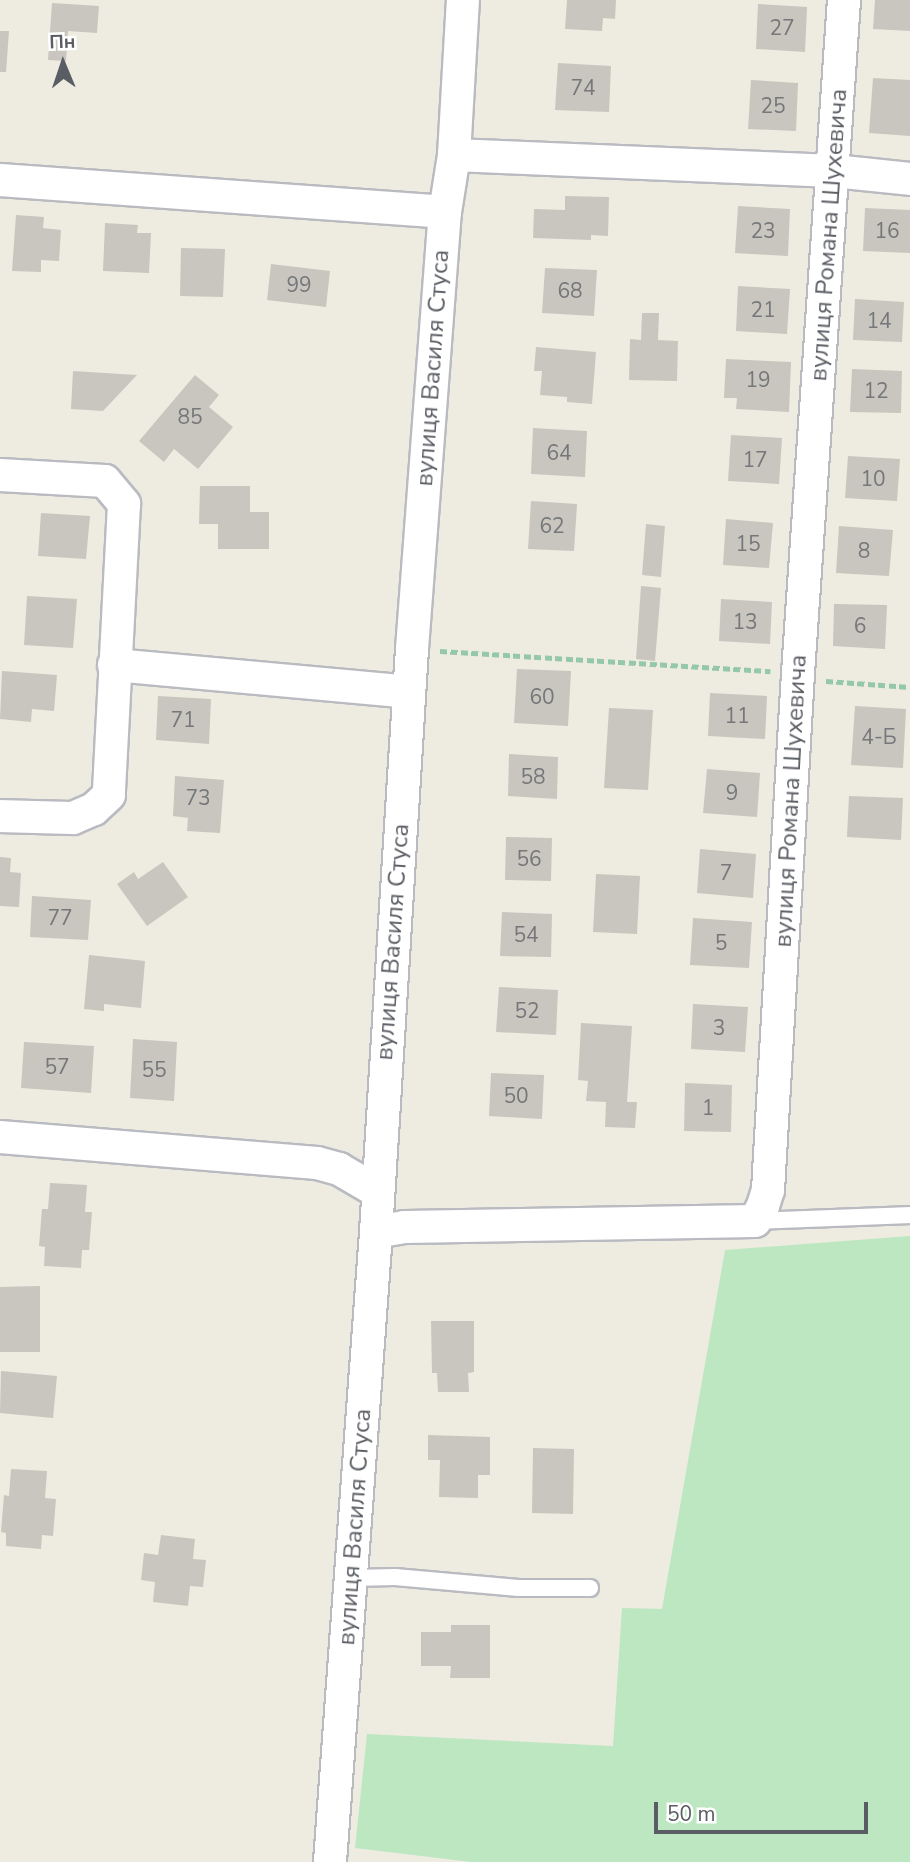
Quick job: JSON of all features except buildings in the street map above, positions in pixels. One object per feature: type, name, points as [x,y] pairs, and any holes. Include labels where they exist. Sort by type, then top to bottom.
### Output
[{"type":"street","name":"вулиця Василя Стуса","points":[[330,1862],[376,1232],[412,649],[445,212],[454,155],[463,0]]},
{"type":"street","name":"вулиця Романа Шухевича","points":[[755,1221],[768,1190],[798,676],[844,0]]},
{"type":"street","points":[[454,155],[834,171],[910,179]]},
{"type":"street","points":[[0,180],[445,212]]},
{"type":"street","points":[[0,475],[105,481],[124,504],[109,795],[94,809],[73,818],[0,816]]},
{"type":"street","points":[[114,665],[409,692]]},
{"type":"street","points":[[0,1137],[317,1163],[339,1169],[377,1191]]},
{"type":"street","points":[[376,1232],[405,1227],[755,1221]]},
{"type":"lane","points":[[755,1221],[910,1215]]},
{"type":"lane","points":[[351,1578],[395,1577],[519,1588],[590,1588]]},
{"type":"path","points":[[412,649],[798,676],[910,687]]},
{"type":"green space","points":[[910,1236],[910,1862],[471,1862],[355,1848],[367,1734],[613,1746],[622,1608],[662,1609],[725,1250]]}]
